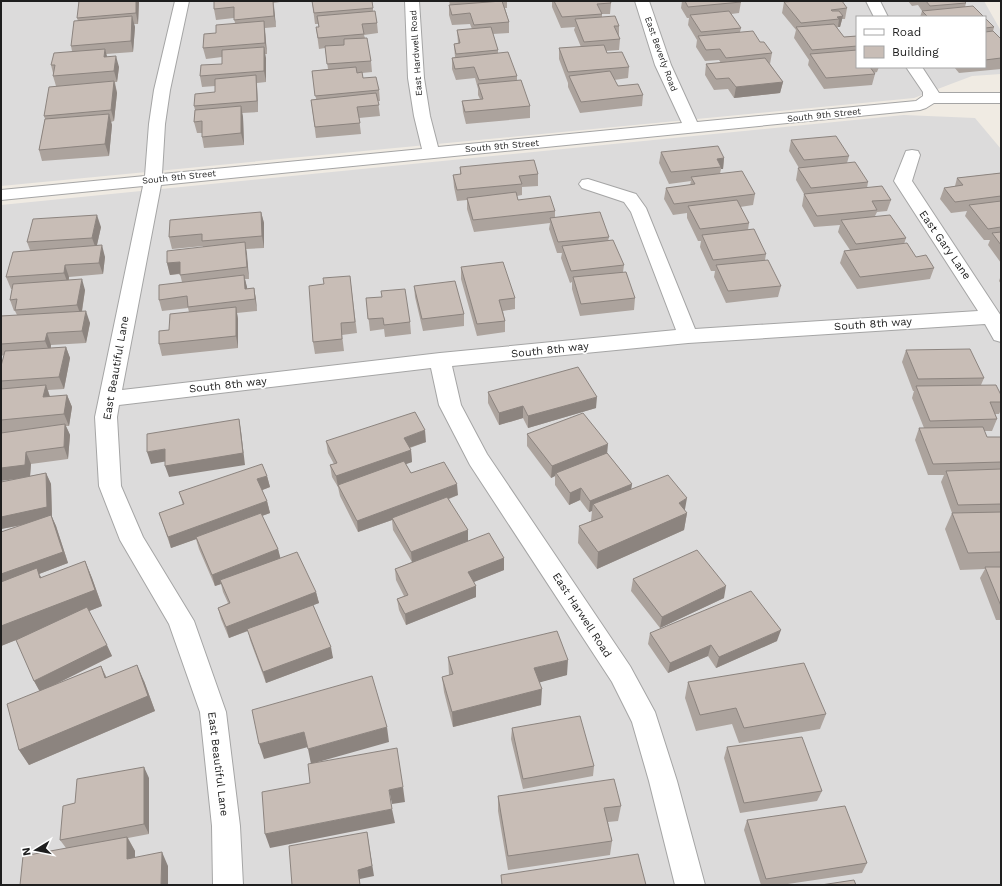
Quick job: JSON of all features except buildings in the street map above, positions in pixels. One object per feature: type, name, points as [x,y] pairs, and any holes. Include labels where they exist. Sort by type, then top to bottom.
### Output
[{"type":"street","name":"East Beautiful Lane","points":[[182,1],[162,90],[157,124],[153,180],[147,215],[106,418],[110,486],[132,540],[181,621],[213,712],[226,826],[228,885]]},
{"type":"street","name":"East Hardwell Road","points":[[412,1],[416,78],[422,116],[431,152]]},
{"type":"street","name":"East Beverly Road","points":[[642,1],[664,66],[692,128]]},
{"type":"street","points":[[873,1],[880,16]]},
{"type":"street","points":[[915,68],[931,92],[931,98]]},
{"type":"street","name":"South 9th Street","points":[[1,195],[920,105],[931,98],[1001,98]]},
{"type":"street","name":"East Gary Lane","points":[[912,155],[902,181],[960,264],[996,326]]},
{"type":"street","points":[[588,184],[630,198],[640,212],[688,336]]},
{"type":"street","name":"South 8th way","points":[[109,399],[440,360],[688,336],[996,326]]},
{"type":"street","name":"East Harwell Road","points":[[440,360],[450,405],[478,459],[621,674],[645,720],[663,781],[690,885]]},
{"type":"shaded area","points":[[1,1],[984,1],[1001,31],[1001,74],[972,76],[914,98],[1,186]]},
{"type":"shaded area","points":[[904,115],[975,118],[1001,149],[1001,885],[1,885],[1,205]]}]
